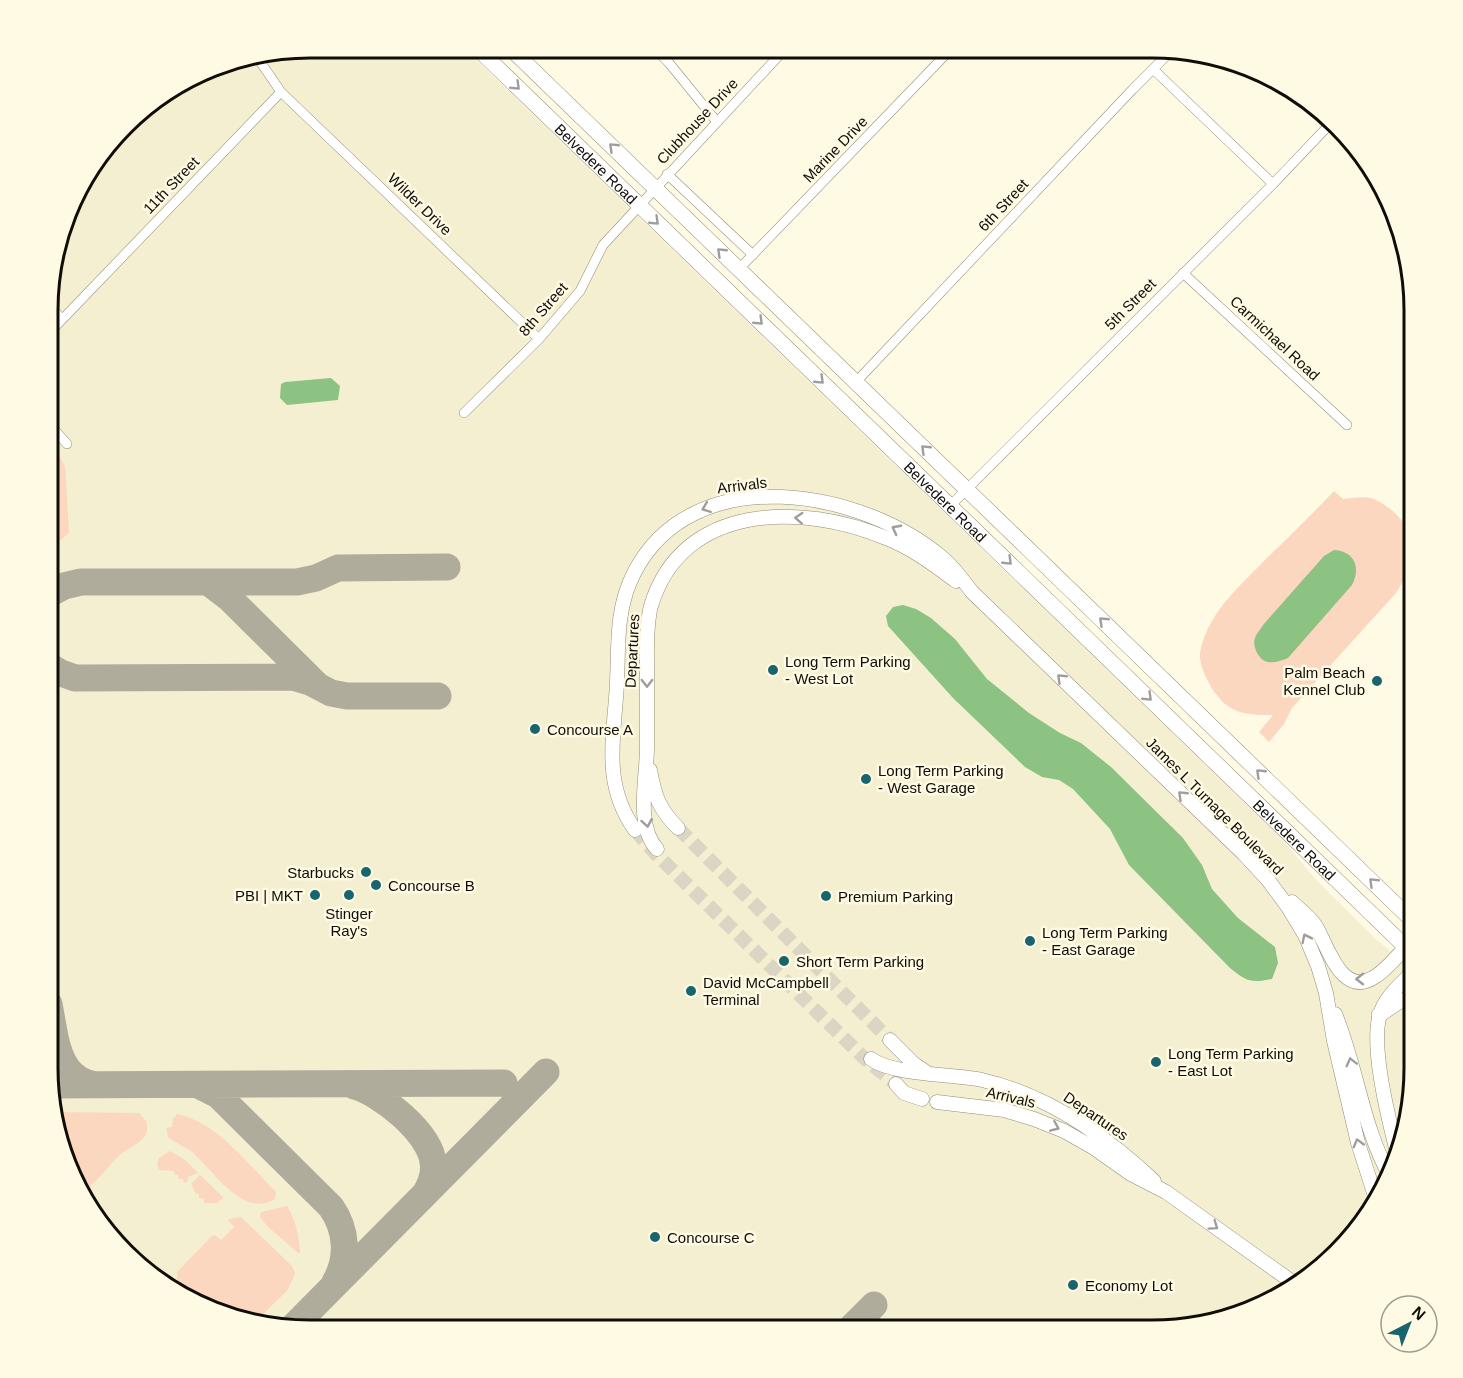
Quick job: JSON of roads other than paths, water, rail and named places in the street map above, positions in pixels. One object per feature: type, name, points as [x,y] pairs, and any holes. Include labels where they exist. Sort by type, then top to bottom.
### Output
[{"type":"main road","name":"Belvedere Road","points":[[487,58],[950,506],[1404,938]]},
{"type":"main road","name":"Belvedere Road","points":[[520,58],[1404,912]]},
{"type":"main road","points":[[1379,1015],[1404,1000]]},
{"type":"street","points":[[664,58],[717,122]]},
{"type":"street","name":"Clubhouse Drive","points":[[655,188],[777,58]]},
{"type":"street","name":"Marine Drive","points":[[739,269],[942,58]]},
{"type":"street","name":"6th Street","points":[[856,382],[1163,59]]},
{"type":"street","points":[[261,63],[281,92]]},
{"type":"street","points":[[1153,69],[1273,184]]},
{"type":"street","name":"11th Street","points":[[58,323],[281,92]]},
{"type":"street","name":"Wilder Drive","points":[[281,92],[539,339]]},
{"type":"street","name":"5th Street","points":[[950,506],[1326,128]]},
{"type":"street","points":[[667,174],[753,255]]},
{"type":"street","name":"8th Street","points":[[464,413],[539,339],[580,291],[603,245],[655,188]]},
{"type":"street","name":"Carmichael Road","points":[[1183,273],[1347,425]]},
{"type":"street","points":[[58,315],[62,319]]},
{"type":"street","points":[[58,434],[67,444]]},
{"type":"street","name":"Arrivals","points":[[635,830],[621,804],[612,771],[619,620],[627,590],[643,559],[665,534],[680,522],[712,506],[749,498],[788,497],[826,502],[864,514],[918,542],[947,562],[972,592]]},
{"type":"street","name":"Departures","points":[[657,849],[649,835],[644,810],[648,624],[657,589],[687,548],[701,537],[732,523],[768,518],[803,518],[856,527],[904,546],[972,592]]},
{"type":"street","name":"James L Turnage Boulevard","points":[[972,592],[1268,880],[1292,913],[1318,966],[1326,993],[1334,1041],[1358,1143],[1373,1189]]},
{"type":"street","name":"Departures","points":[[647,753],[656,800],[663,812],[678,828]]},
{"type":"street","points":[[1268,880],[1312,922],[1334,964],[1342,974],[1353,980],[1366,981],[1377,976],[1404,953]]},
{"type":"street","points":[[1394,1138],[1377,1037],[1379,1015],[1389,998],[1404,982]]},
{"type":"street","points":[[1326,993],[1346,1040],[1371,1136],[1385,1165]]},
{"type":"street","points":[[890,1040],[914,1064],[927,1072]]},
{"type":"street","name":"Departures","points":[[871,1059],[890,1067],[967,1077],[1012,1088],[1076,1119],[1137,1164],[1166,1192]]},
{"type":"street","points":[[896,1084],[904,1093],[922,1099]]},
{"type":"street","name":"Arrivals","points":[[936,1102],[1004,1110],[1034,1119],[1080,1140],[1131,1174],[1166,1192]]},
{"type":"street","points":[[1166,1192],[1288,1279]]},
{"type":"tunnel","points":[[678,828],[890,1040]]},
{"type":"tunnel","points":[[635,830],[654,852],[863,1057],[896,1084]]},
{"type":"place","name":"Long Term Parking - West Lot","points":[[773,670]]},
{"type":"place","name":"Palm Beach Kennel Club","points":[[1377,681]]},
{"type":"place","name":"Concourse A","points":[[535,729]]},
{"type":"place","name":"Long Term Parking - West Garage","points":[[866,779]]},
{"type":"place","name":"Starbucks","points":[[366,872]]},
{"type":"place","name":"Concourse B","points":[[376,885]]},
{"type":"place","name":"PBI | MKT","points":[[315,895]]},
{"type":"place","name":"Stinger Ray's","points":[[349,895]]},
{"type":"place","name":"Premium Parking","points":[[826,896]]},
{"type":"place","name":"Long Term Parking - East Garage","points":[[1030,941]]},
{"type":"place","name":"Short Term Parking","points":[[784,961]]},
{"type":"place","name":"David McCampbell Terminal","points":[[691,991]]},
{"type":"place","name":"Long Term Parking - East Lot","points":[[1156,1062]]},
{"type":"place","name":"Concourse C","points":[[655,1237]]},
{"type":"place","name":"Economy Lot","points":[[1073,1285]]}]
